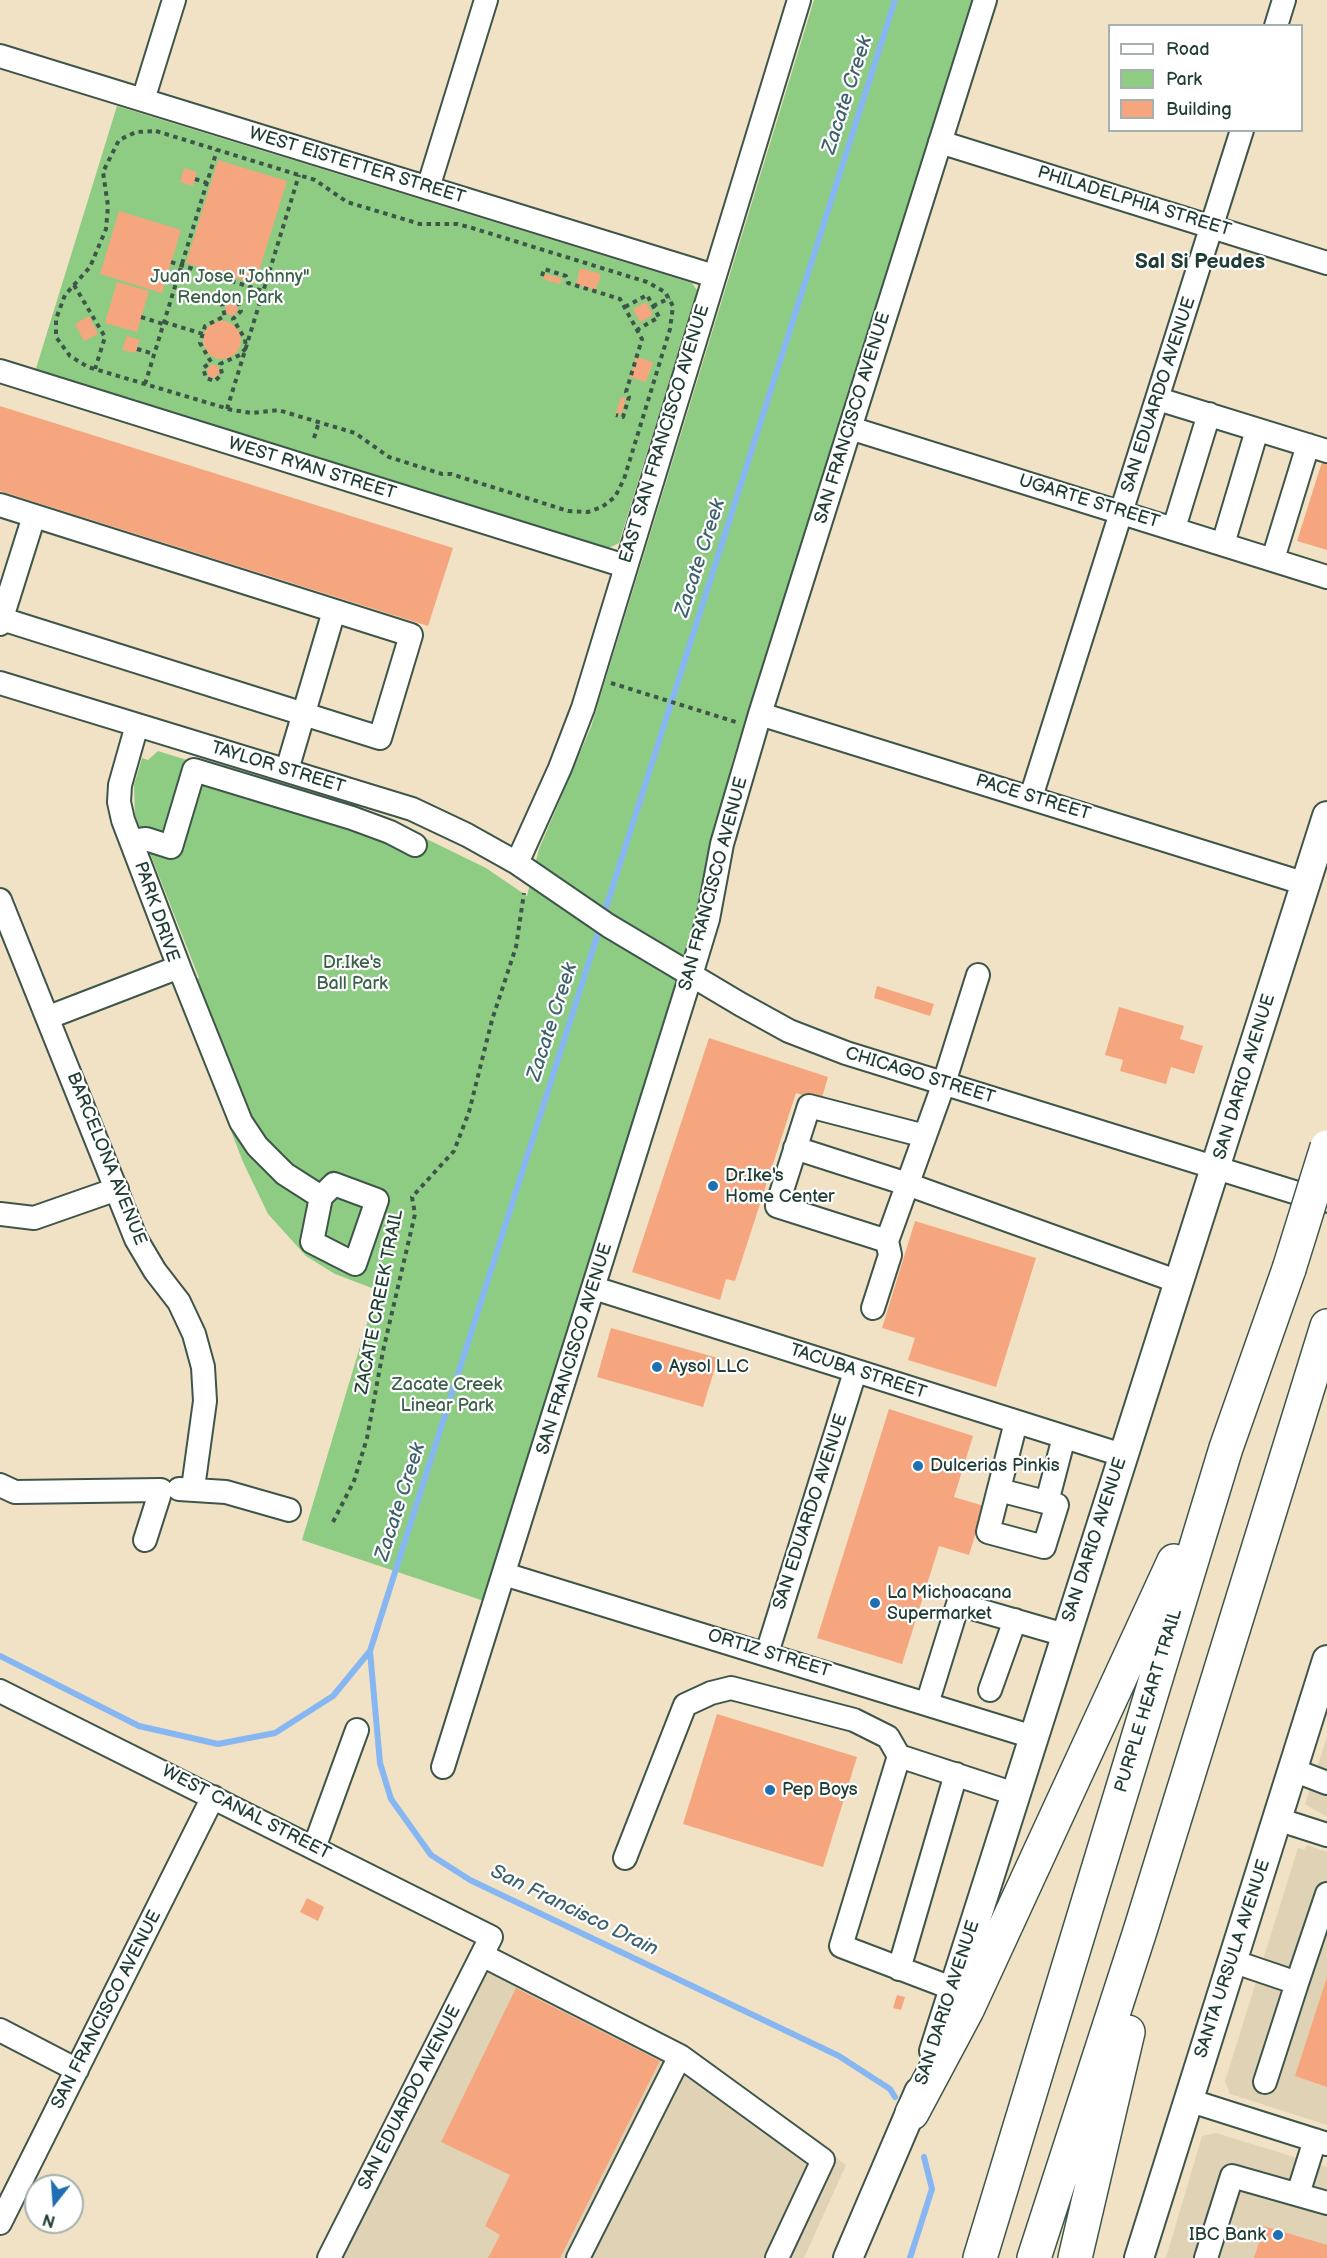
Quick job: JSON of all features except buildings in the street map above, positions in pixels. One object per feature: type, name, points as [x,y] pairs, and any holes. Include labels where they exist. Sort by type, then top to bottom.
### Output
[{"type":"highway","name":"PURPLE HEART TRAIL","points":[[980,2258],[1226,1448],[1289,1269],[1327,1147]]},
{"type":"highway","points":[[1034,2258],[1140,1931],[1327,1326]]},
{"type":"highway","points":[[912,2113],[967,2010],[1226,1448]]},
{"type":"highway","points":[[1075,2258],[1133,2013],[1140,1931]]},
{"type":"main road","name":"SAN DARIO AVENUE","points":[[848,2258],[912,2113],[954,1989],[1032,1737],[1327,816]]},
{"type":"main road","name":"SANTA URSULA AVENUE","points":[[1139,2258],[1327,1660]]},
{"type":"street","points":[[143,100],[174,0]]},
{"type":"street","points":[[428,188],[486,0]]},
{"type":"street","name":"EAST SAN FRANCISCO AVENUE","points":[[517,863],[561,768],[583,708],[799,0]]},
{"type":"street","name":"SAN FRANCISCO AVENUE","points":[[443,1767],[708,919],[722,844],[760,714],[985,0]]},
{"type":"street","points":[[1277,24],[1284,0]]},
{"type":"street","name":"WEST EISTETTER STREET","points":[[0,56],[714,276]]},
{"type":"street","name":"SAN EDUARDO AVENUE","points":[[1031,797],[1241,132]]},
{"type":"street","name":"PHILADELPHIA STREET","points":[[940,142],[1327,263]]},
{"type":"street","name":"WEST RYAN STREET","points":[[0,371],[625,566]]},
{"type":"street","points":[[1158,399],[1318,448],[1273,559]]},
{"type":"street","points":[[1174,528],[1209,414]]},
{"type":"street","name":"UGARTE STREET","points":[[850,428],[1327,577]]},
{"type":"street","points":[[1223,544],[1257,429]]},
{"type":"street","points":[[0,505],[411,635],[380,738],[1,621],[34,516]]},
{"type":"street","points":[[287,770],[334,611]]},
{"type":"street","name":"TAYLOR STREET","points":[[0,683],[412,809],[467,835],[517,863],[534,886]]},
{"type":"street","name":"PACE STREET","points":[[760,714],[1306,884]]},
{"type":"street","name":"PARK DRIVE","points":[[49,1017],[180,967],[123,820],[119,793],[137,725]]},
{"type":"street","points":[[131,841],[146,839],[171,847],[195,770],[352,818],[415,844]]},
{"type":"street","name":"CHICAGO STREET","points":[[534,886],[789,1031],[846,1053],[1327,1202]]},
{"type":"street","name":"BARCELONA AVENUE","points":[[0,900],[49,1017],[136,1239],[155,1271],[179,1302],[194,1334],[203,1367],[205,1401],[193,1488]]},
{"type":"street","points":[[180,967],[241,1122],[257,1146],[285,1174],[321,1197]]},
{"type":"street","points":[[873,1308],[890,1256],[887,1242],[944,1083],[978,975]]},
{"type":"street","points":[[887,1242],[777,1206],[809,1106],[925,1136]]},
{"type":"street","points":[[795,1148],[907,1184],[1179,1282]]},
{"type":"street","points":[[0,1214],[34,1218],[117,1189]]},
{"type":"street","name":"TACUBA STREET","points":[[594,1288],[1122,1455]]},
{"type":"street","name":"SAN EDUARDO AVENUE","points":[[766,1653],[855,1372]]},
{"type":"street","points":[[999,1490],[1057,1505],[1044,1547],[988,1532],[1016,1422]]},
{"type":"street","points":[[1047,1502],[1064,1437]]},
{"type":"street","points":[[0,1485],[15,1492],[193,1488],[226,1492],[289,1510]]},
{"type":"street","points":[[145,1540],[161,1490]]},
{"type":"street","name":"ORTIZ STREET","points":[[504,1574],[1032,1737]]},
{"type":"street","points":[[927,1704],[958,1604],[1065,1635]]},
{"type":"street","points":[[990,1690],[1015,1620]]},
{"type":"street","points":[[625,1858],[685,1705],[711,1693],[731,1688],[854,1720],[888,1737],[899,1756],[1015,1794]]},
{"type":"street","name":"WEST CANAL STREET","points":[[0,1691],[314,1848],[680,2056],[823,2160],[777,2258]]},
{"type":"street","points":[[314,1848],[357,1730]]},
{"type":"street","points":[[899,1756],[841,1946],[954,1989]]},
{"type":"street","points":[[1293,1770],[1327,1783]]},
{"type":"street","points":[[899,1969],[956,1774]]},
{"type":"street","name":"SAN FRANCISCO AVENUE","points":[[0,2223],[213,1797]]},
{"type":"street","points":[[1277,1819],[1327,1834]]},
{"type":"street","points":[[1264,2082],[1327,1894]]},
{"type":"street","name":"SAN EDUARDO AVENUE","points":[[329,2258],[486,1946]]},
{"type":"street","points":[[1232,1961],[1297,1983]]},
{"type":"street","points":[[0,2030],[77,2070]]},
{"type":"street","points":[[578,2258],[680,2056]]},
{"type":"street","points":[[1188,2100],[1321,2142],[1298,2194]]},
{"type":"street","points":[[1206,2258],[1232,2176],[1327,2203]]},
{"type":"path","points":[[156,131],[299,176],[319,182],[347,202],[420,224],[457,224],[469,227],[647,282],[658,287],[670,298],[673,316],[670,329],[624,479],[615,497],[596,509],[579,513],[568,511],[389,457],[360,435],[319,422],[278,410],[252,413],[227,409],[95,369],[70,356],[56,337],[55,328],[62,300],[90,267],[106,229],[108,206],[103,172],[119,140],[136,132],[156,131]]},
{"type":"path","points":[[145,384],[217,150]]},
{"type":"path","points":[[227,409],[299,176]]},
{"type":"path","points":[[195,179],[207,183]]},
{"type":"path","points":[[171,262],[263,291]]},
{"type":"path","points":[[542,276],[544,269],[566,276],[568,283],[620,299],[642,339],[626,392],[629,397],[623,417],[615,415]]},
{"type":"path","points":[[74,285],[105,337],[95,369]]},
{"type":"path","points":[[625,308],[647,295],[659,317],[637,330]]},
{"type":"path","points":[[653,306],[670,298]]},
{"type":"path","points":[[225,316],[222,305],[230,299],[238,302],[241,311],[233,319]]},
{"type":"path","points":[[225,316],[233,319],[245,339],[246,348],[240,355],[220,364],[211,362],[200,343],[205,326],[225,316]]},
{"type":"path","points":[[141,317],[203,334]]},
{"type":"path","points":[[137,349],[154,354]]},
{"type":"path","points":[[211,362],[203,368],[206,378],[215,381],[222,374],[220,364]]},
{"type":"path","points":[[314,438],[319,422]]},
{"type":"path","points":[[608,682],[739,723]]},
{"type":"path","name":"ZACATE CREEK TRAIL","points":[[333,1522],[354,1481],[367,1438],[383,1351],[415,1214],[412,1197],[434,1170],[454,1151],[469,1112],[492,1020],[516,947],[523,914],[534,886]]},
{"type":"shaded area","points":[[1327,1737],[1327,1817],[1305,1804]]},
{"type":"shaded area","points":[[1307,1845],[1327,1852],[1327,2125],[1230,2094],[1225,2081],[1298,1848],[1304,1850]]},
{"type":"shaded area","points":[[471,1950],[499,1958],[670,2039],[716,2066],[846,2165],[804,2258],[318,2258]]},
{"type":"shaded area","points":[[1216,2133],[1327,2167],[1327,2258],[1166,2258],[1202,2136]]},
{"type":"green space","name":"Zacate Creek Linear Park","points":[[814,0],[974,0],[732,762],[696,922],[484,1601],[302,1540],[377,1290],[335,1274],[306,1256],[268,1214],[243,1162],[175,986],[199,978],[135,815],[134,785],[142,758],[148,760],[158,751],[400,826],[486,868],[527,896],[539,849],[591,727]]},
{"type":"green space","name":"Juan Jose \"Johnny\" Rendon Park","points":[[117,106],[692,283],[697,290],[696,295],[619,543],[605,550],[34,375]]},
{"type":"waterway","name":"Zacate Creek","points":[[603,917],[895,0]]},
{"type":"waterway","name":"Zacate Creek","points":[[0,1656],[139,1726],[218,1744],[275,1733],[333,1696],[370,1651],[600,927]]},
{"type":"waterway","name":"San Francisco Drain","points":[[370,1651],[380,1763],[391,1799],[431,1855],[470,1880],[839,2056],[890,2089],[895,2097]]},
{"type":"waterway","name":"San Francisco Drain","points":[[910,2258],[932,2189],[924,2157]]},
{"type":"place","name":"Dr.Ike's Home Center","points":[[713,1186]]},
{"type":"place","name":"Aysol LLC","points":[[657,1367]]},
{"type":"place","name":"Dulcerias Pinkis","points":[[918,1466]]},
{"type":"place","name":"La Michoacana Supermarket","points":[[875,1603]]},
{"type":"place","name":"Pep Boys","points":[[770,1790]]},
{"type":"place","name":"IBC Bank","points":[[1278,2235]]},
{"type":"district","name":"Sal Si Peudes","points":[[1200,263]]},
{"type":"park label","name":"Dr.Ike's Ball Park","points":[[352,973]]}]
